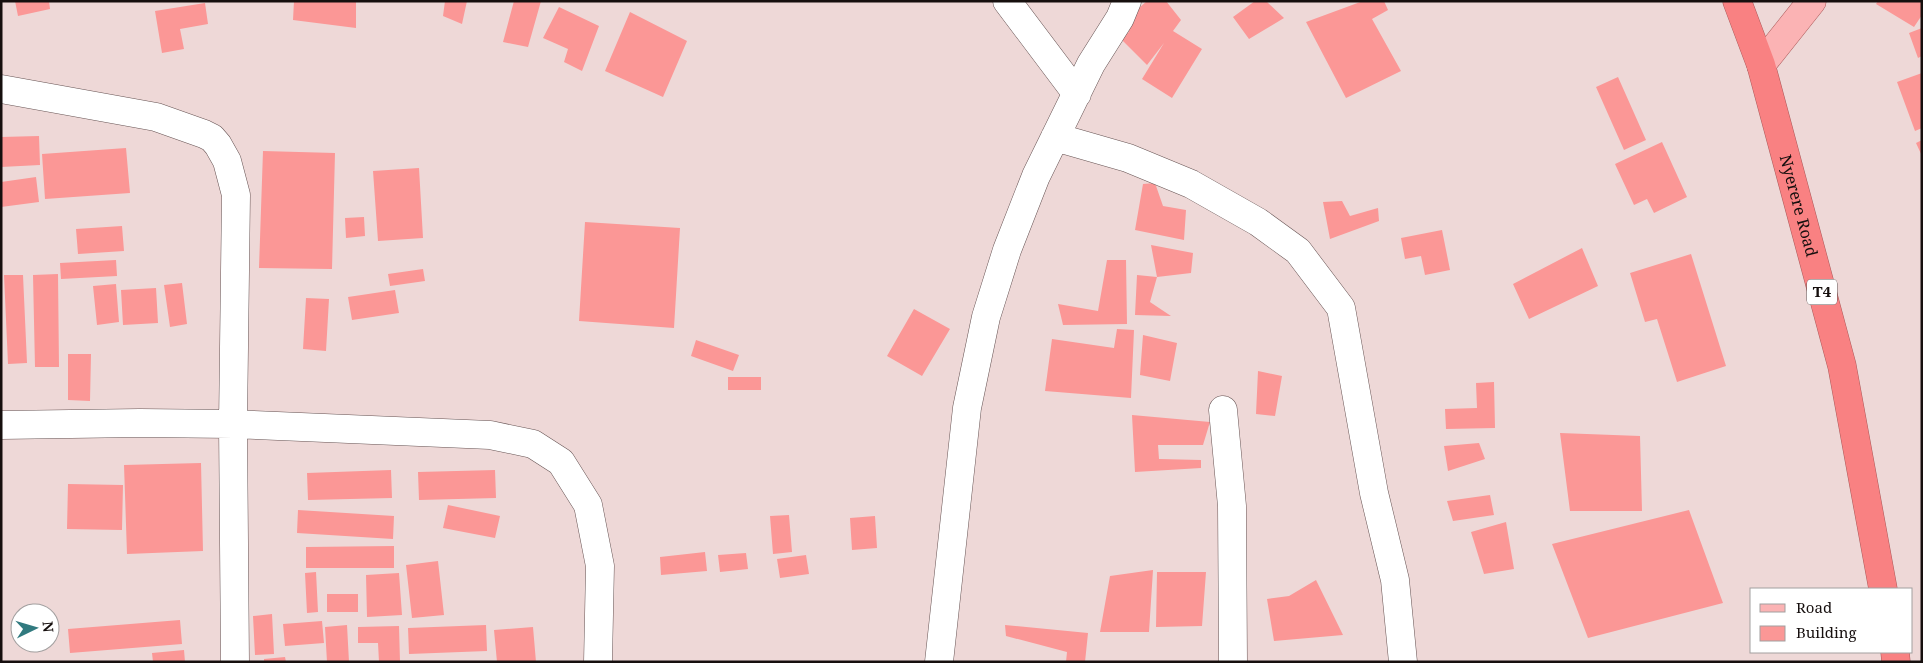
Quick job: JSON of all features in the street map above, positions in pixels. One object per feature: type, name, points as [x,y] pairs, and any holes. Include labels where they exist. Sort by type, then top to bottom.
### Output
[{"type":"highway","name":"Nyerere Road","points":[[1737,1],[1761,65],[1842,366],[1883,588]]},
{"type":"main road","points":[[1761,65],[1812,1]]},
{"type":"street","points":[[1007,1],[1077,94]]},
{"type":"street","points":[[939,662],[967,408],[986,317],[1011,240],[1036,176],[1091,64],[1120,18],[1127,1]]},
{"type":"street","points":[[1,88],[156,117],[212,138],[227,161],[236,195],[233,424],[236,662]]},
{"type":"street","points":[[1055,137],[1128,158],[1191,184],[1258,222],[1298,251],[1341,308],[1374,493],[1396,580],[1403,662]]},
{"type":"street","points":[[1223,410],[1232,506],[1233,662]]},
{"type":"street","points":[[1,425],[233,424],[490,435],[533,444],[561,462],[588,505],[600,566],[598,662]]},
{"type":"building","points":[[15,1],[49,1],[50,9],[18,16]]},
{"type":"building","points":[[294,1],[356,1],[356,28],[293,20]]},
{"type":"building","points":[[445,1],[467,1],[462,24],[443,16]]},
{"type":"building","points":[[514,1],[541,1],[528,47],[503,42]]},
{"type":"building","points":[[1147,1],[1166,1],[1181,20],[1173,31],[1202,49],[1172,98],[1142,79],[1164,43],[1147,65],[1120,38],[1129,32],[1123,22]]},
{"type":"building","points":[[1255,1],[1266,1],[1284,18],[1249,39],[1233,17]]},
{"type":"building","points":[[1363,1],[1384,1],[1388,10],[1372,19],[1401,71],[1346,98],[1306,22]]},
{"type":"building","points":[[1878,1],[1922,1],[1922,15],[1914,27],[1876,4]]},
{"type":"building","points":[[205,3],[208,24],[180,29],[184,49],[162,53],[155,11]]},
{"type":"building","points":[[559,7],[599,26],[582,71],[564,62],[568,49],[543,38]]},
{"type":"building","points":[[630,12],[687,41],[663,97],[605,71]]},
{"type":"building","points":[[1922,28],[1922,56],[1918,58],[1909,33]]},
{"type":"building","points":[[1922,73],[1922,128],[1915,131],[1897,82]]},
{"type":"building","points":[[1618,77],[1646,140],[1624,150],[1596,87]]},
{"type":"building","points":[[39,136],[40,165],[1,167],[1,137]]},
{"type":"building","points":[[1922,140],[1922,156],[1916,143]]},
{"type":"building","points":[[1662,142],[1687,197],[1654,213],[1647,199],[1634,205],[1615,164]]},
{"type":"building","points":[[126,148],[130,193],[45,199],[42,154]]},
{"type":"building","points":[[263,151],[335,153],[332,269],[259,268]]},
{"type":"building","points":[[419,168],[423,238],[378,241],[373,171]]},
{"type":"building","points":[[36,177],[39,202],[1,207],[1,182]]},
{"type":"building","points":[[1155,183],[1163,206],[1186,210],[1184,240],[1135,230],[1143,184]]},
{"type":"building","points":[[1342,201],[1350,216],[1378,208],[1379,221],[1330,239],[1323,202]]},
{"type":"building","points":[[364,217],[365,236],[346,238],[345,218]]},
{"type":"building","points":[[585,222],[680,228],[674,328],[579,321]]},
{"type":"building","points":[[122,226],[124,251],[78,254],[76,229]]},
{"type":"building","points":[[1442,230],[1450,270],[1425,275],[1421,256],[1405,259],[1401,238]]},
{"type":"building","points":[[1151,245],[1193,253],[1191,273],[1157,277]]},
{"type":"building","points":[[1582,248],[1598,286],[1529,319],[1513,284]]},
{"type":"building","points":[[1691,254],[1726,366],[1677,382],[1657,319],[1645,322],[1630,273]]},
{"type":"building","points":[[116,260],[117,276],[61,279],[60,263]]},
{"type":"building","points":[[1107,260],[1126,260],[1127,324],[1063,325],[1058,304],[1098,311]]},
{"type":"building","points":[[423,269],[425,281],[390,286],[388,274]]},
{"type":"building","points":[[58,274],[59,367],[35,367],[33,275]]},
{"type":"building","points":[[4,275],[23,275],[27,363],[8,364]]},
{"type":"building","points":[[1137,275],[1157,277],[1150,302],[1171,316],[1135,315]]},
{"type":"building","points":[[182,283],[187,324],[170,327],[164,285]]},
{"type":"building","points":[[116,284],[119,322],[97,325],[93,286]]},
{"type":"building","points":[[156,288],[158,323],[123,325],[121,290]]},
{"type":"building","points":[[395,290],[399,313],[352,320],[348,297]]},
{"type":"building","points":[[306,298],[329,299],[326,351],[303,349]]},
{"type":"building","points":[[914,309],[950,329],[922,376],[887,356]]},
{"type":"building","points":[[1117,329],[1134,330],[1131,398],[1045,391],[1052,339],[1114,348]]},
{"type":"building","points":[[1143,335],[1177,343],[1170,381],[1140,375]]},
{"type":"building","points":[[696,340],[739,355],[733,371],[691,356]]},
{"type":"building","points":[[68,354],[91,354],[90,401],[68,400]]},
{"type":"building","points":[[1258,371],[1282,376],[1275,416],[1256,414]]},
{"type":"building","points":[[728,377],[761,377],[761,390],[728,390]]},
{"type":"building","points":[[1494,382],[1495,428],[1446,429],[1445,409],[1477,408],[1476,383]]},
{"type":"building","points":[[1132,415],[1210,422],[1203,445],[1158,445],[1159,459],[1201,460],[1201,468],[1135,472]]},
{"type":"building","points":[[1560,433],[1640,436],[1642,511],[1570,511]]},
{"type":"building","points":[[1479,443],[1485,459],[1448,471],[1444,446]]},
{"type":"building","points":[[201,463],[203,551],[127,554],[124,465]]},
{"type":"building","points":[[391,470],[392,498],[308,500],[307,473]]},
{"type":"building","points":[[495,470],[496,498],[419,500],[418,472]]},
{"type":"building","points":[[68,484],[123,485],[122,530],[67,529]]},
{"type":"building","points":[[1490,495],[1494,515],[1453,521],[1447,501]]},
{"type":"building","points":[[448,505],[500,516],[495,538],[443,528]]},
{"type":"building","points":[[298,510],[394,516],[393,539],[297,533]]},
{"type":"building","points":[[1689,510],[1723,603],[1588,638],[1552,544]]},
{"type":"building","points":[[789,515],[792,552],[773,554],[770,516]]},
{"type":"building","points":[[875,516],[877,548],[852,550],[850,518]]},
{"type":"building","points":[[1506,522],[1514,569],[1484,574],[1471,532]]},
{"type":"building","points":[[394,546],[394,568],[306,568],[306,547]]},
{"type":"building","points":[[705,552],[707,571],[661,575],[660,557]]},
{"type":"building","points":[[746,553],[748,569],[720,572],[718,555]]},
{"type":"building","points":[[806,555],[809,574],[780,578],[777,559]]},
{"type":"building","points":[[438,561],[444,615],[412,618],[406,565]]},
{"type":"building","points":[[1153,570],[1149,632],[1100,632],[1110,576]]},
{"type":"building","points":[[316,572],[318,612],[307,613],[305,573]]},
{"type":"building","points":[[1157,572],[1206,572],[1202,626],[1156,627]]},
{"type":"building","points":[[399,573],[402,615],[367,617],[366,575]]},
{"type":"building","points":[[1316,580],[1343,635],[1274,641],[1267,599],[1289,596]]},
{"type":"building","points":[[327,594],[358,594],[358,612],[327,612]]},
{"type":"building","points":[[272,614],[274,654],[255,655],[253,616]]},
{"type":"building","points":[[180,620],[182,644],[70,653],[68,629]]},
{"type":"building","points":[[322,621],[324,643],[285,646],[283,624]]},
{"type":"building","points":[[347,625],[349,662],[327,662],[325,627]]},
{"type":"building","points":[[486,625],[487,651],[409,654],[408,628]]},
{"type":"building","points":[[1005,625],[1088,633],[1085,662],[1066,662],[1067,652],[1006,636]]},
{"type":"building","points":[[399,626],[400,662],[379,662],[378,643],[358,643],[358,627]]},
{"type":"building","points":[[533,627],[536,662],[497,662],[494,630]]},
{"type":"building","points":[[184,650],[185,662],[153,662],[152,653]]},
{"type":"building","points":[[285,657],[286,662],[264,662],[264,659]]}]
